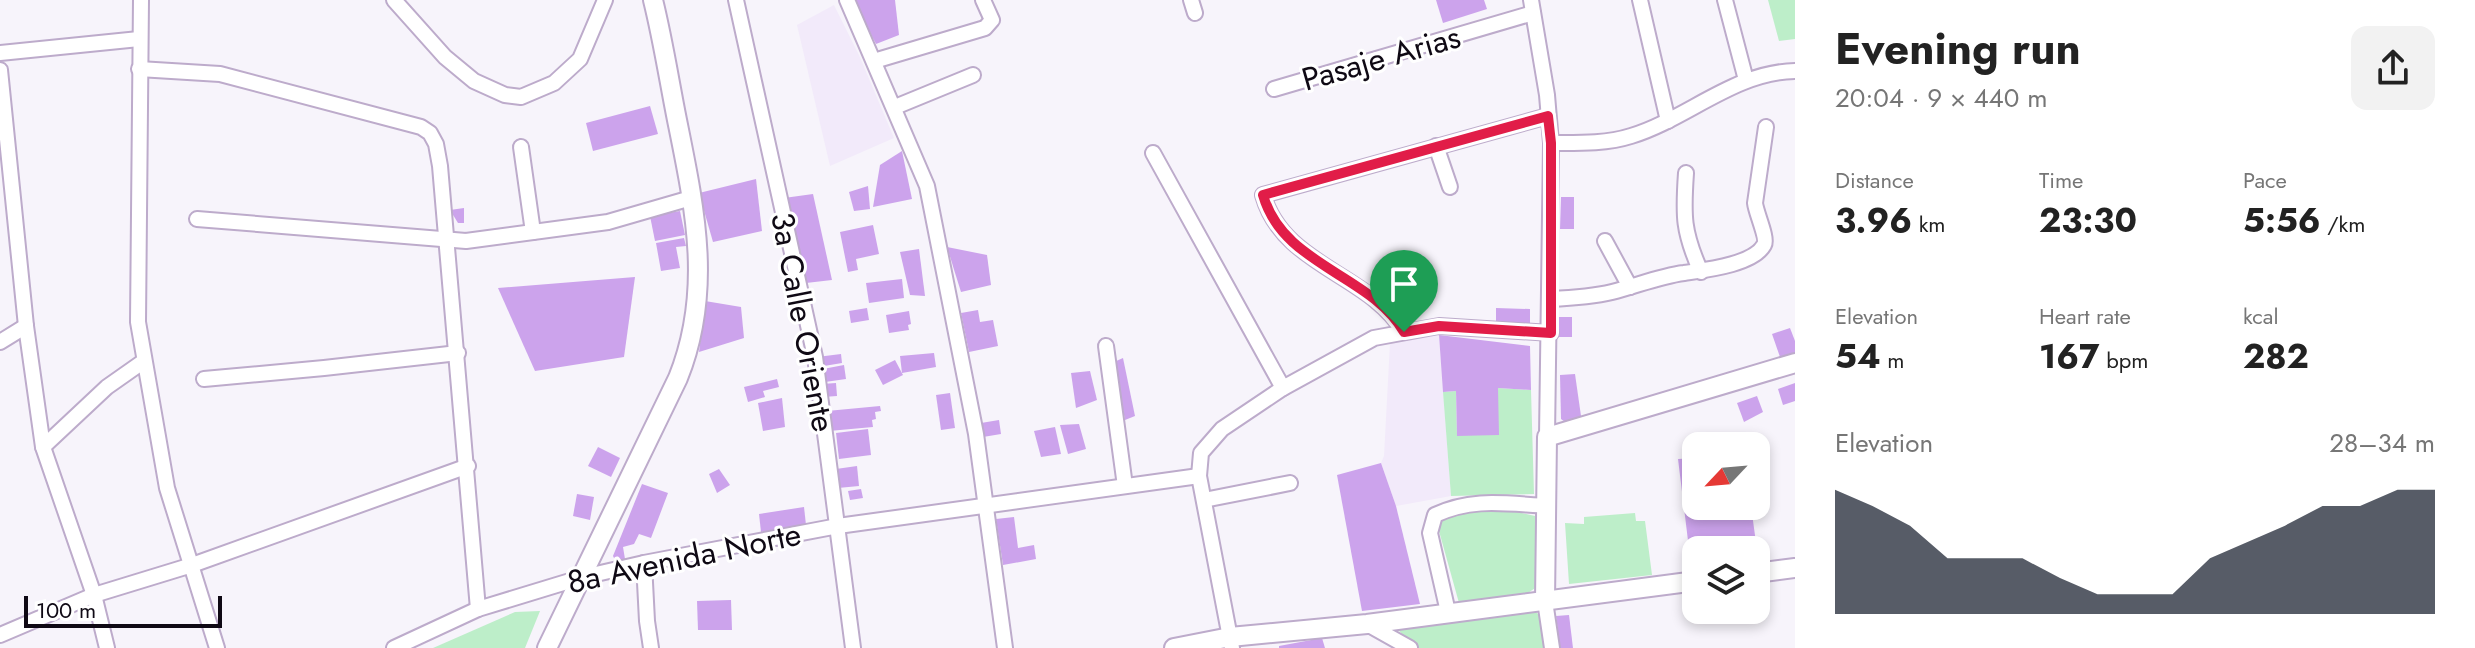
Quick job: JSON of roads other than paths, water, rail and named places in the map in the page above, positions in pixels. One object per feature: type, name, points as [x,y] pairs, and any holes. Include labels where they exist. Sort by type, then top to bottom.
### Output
[{"type":"main road","points":[[547,648],[687,355],[696,321],[698,243],[653,0]]},
{"type":"main road","points":[[1545,601],[1547,437],[1795,363]]},
{"type":"main road","points":[[1770,571],[1795,568]]},
{"type":"main road","points":[[1174,648],[1682,583]]},
{"type":"street","points":[[141,0],[136,302],[167,488],[217,648]]},
{"type":"street","points":[[394,0],[445,57],[474,81],[505,95],[521,97],[554,83],[580,59],[605,0]]},
{"type":"street","name":"3a Calle Oriente","points":[[736,0],[815,357],[853,648]]},
{"type":"street","points":[[847,0],[927,186],[976,434],[1005,648]]},
{"type":"street","points":[[874,61],[985,28],[992,20],[983,0]]},
{"type":"street","points":[[1640,0],[1668,121]]},
{"type":"street","points":[[1725,0],[1746,80]]},
{"type":"street","points":[[1532,6],[1547,95],[1551,143],[1551,333],[1547,368],[1547,437]]},
{"type":"street","name":"Pasaje Arias","points":[[1274,89],[1532,6]]},
{"type":"street","points":[[0,53],[139,39]]},
{"type":"street","points":[[139,69],[220,74],[421,127],[430,133],[436,144],[449,240],[478,609]]},
{"type":"street","points":[[0,70],[26,326],[43,447],[94,595],[107,648]]},
{"type":"street","points":[[1551,143],[1629,137],[1668,121],[1746,80],[1795,71]]},
{"type":"street","points":[[895,107],[973,75]]},
{"type":"street","points":[[1404,332],[1393,314],[1290,241],[1268,215],[1263,195],[1548,116]]},
{"type":"street","points":[[1550,299],[1585,297],[1685,273],[1720,269],[1764,245],[1766,240],[1755,203],[1766,127]]},
{"type":"street","points":[[1436,146],[1450,187]]},
{"type":"street","points":[[521,147],[533,232]]},
{"type":"street","points":[[1153,153],[1283,388]]},
{"type":"street","points":[[1686,173],[1685,231],[1701,272]]},
{"type":"street","points":[[197,219],[466,241],[608,222],[691,198]]},
{"type":"street","points":[[1605,241],[1630,287]]},
{"type":"street","points":[[0,342],[26,326]]},
{"type":"street","points":[[1231,643],[1199,476],[1201,453],[1222,429],[1283,388],[1374,338],[1439,326],[1551,333]]},
{"type":"street","points":[[1106,346],[1125,486]]},
{"type":"street","points":[[204,379],[458,353]]},
{"type":"street","points":[[43,447],[107,387],[144,361]]},
{"type":"street","points":[[0,635],[94,595],[192,565],[468,466]]},
{"type":"street","name":"8a Avenida Norte","points":[[394,648],[478,609],[583,577],[644,563],[838,526],[1199,476]]},
{"type":"street","points":[[1204,500],[1290,483]]},
{"type":"street","points":[[1448,612],[1430,533],[1435,515],[1456,505],[1485,502],[1548,506]]},
{"type":"street","points":[[644,563],[651,648]]},
{"type":"street","points":[[1545,601],[1552,648]]},
{"type":"street","points":[[1367,624],[1410,648]]}]
